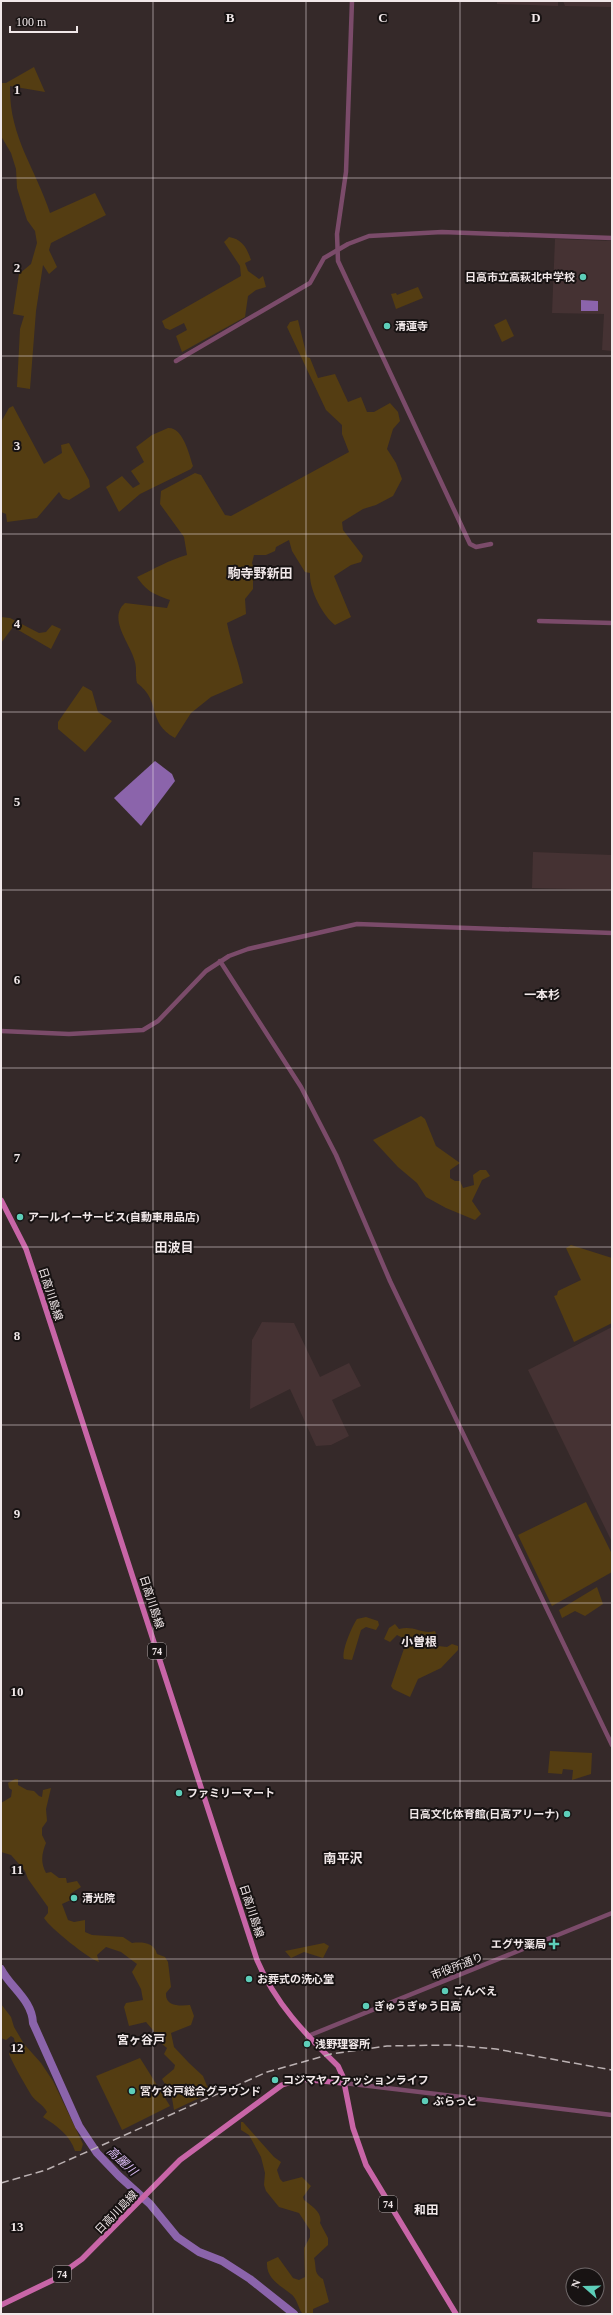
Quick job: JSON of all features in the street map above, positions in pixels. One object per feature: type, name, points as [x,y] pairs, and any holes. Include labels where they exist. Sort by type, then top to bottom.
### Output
[{"type":"main road","name":"日高川島線","points":[[1,1200],[26,1249],[257,1960],[277,2000],[308,2036],[338,2066],[344,2083],[354,2128],[366,2165],[456,2314]]},
{"type":"main road","name":"日高川島線","points":[[1,2305],[53,2280],[82,2259],[114,2230],[180,2160],[282,2085],[301,2079],[344,2083]]},
{"type":"street","points":[[352,1],[346,172],[337,234],[337,251],[342,272],[470,544],[476,547],[490,544]]},
{"type":"street","points":[[176,361],[310,283],[324,258],[348,244],[380,234],[442,232],[612,238]]},
{"type":"street","points":[[337,234],[343,242],[348,244]]},
{"type":"street","points":[[538,621],[612,623]]},
{"type":"street","points":[[1,1031],[18,1030],[69,1034],[143,1030],[158,1022],[206,971],[220,961],[248,949],[357,924],[612,933]]},
{"type":"street","points":[[220,961],[301,1087],[336,1155],[390,1281],[612,1745]]},
{"type":"street","name":"市役所通り","points":[[308,2036],[612,1913]]},
{"type":"street","points":[[344,2083],[612,2115]]},
{"type":"shaded area","points":[[497,1],[558,1],[558,6],[497,4]]},
{"type":"shaded area","points":[[563,1],[612,1],[612,7],[565,6]]},
{"type":"shaded area","points":[[34,67],[45,92],[10,86],[11,104],[18,136],[50,213],[95,193],[106,215],[51,243],[49,250],[57,267],[49,274],[43,265],[36,311],[30,389],[17,387],[20,329],[24,316],[13,314],[19,274],[31,264],[37,243],[35,231],[27,220],[17,188],[16,169],[11,153],[1,136],[1,83],[6,83]]},
{"type":"shaded area","points":[[229,237],[241,242],[248,252],[251,260],[245,263],[248,271],[259,279],[263,276],[266,287],[256,290],[248,296],[245,317],[182,352],[176,336],[187,330],[184,323],[170,330],[165,328],[162,321],[241,276],[240,266],[224,242]]},
{"type":"shaded area","name":"日高市立高萩北中学校","points":[[555,239],[612,241],[612,351],[602,350],[604,314],[552,313]]},
{"type":"shaded area","points":[[418,287],[423,298],[396,309],[391,294],[396,293],[397,295]]},
{"type":"shaded area","points":[[581,300],[598,301],[598,311],[581,311]]},
{"type":"shaded area","points":[[506,319],[514,336],[502,342],[494,325]]},
{"type":"shaded area","points":[[298,320],[307,357],[310,358],[318,378],[335,374],[348,402],[361,397],[367,412],[374,412],[390,403],[398,412],[400,421],[393,429],[387,449],[396,463],[402,479],[393,496],[376,505],[363,509],[342,522],[343,530],[363,556],[361,562],[351,565],[334,576],[351,617],[335,625],[325,615],[314,594],[310,573],[305,572],[292,551],[289,540],[276,547],[275,551],[266,555],[254,555],[252,563],[258,579],[253,581],[253,589],[245,599],[246,614],[227,623],[243,683],[211,697],[191,713],[175,738],[166,732],[160,725],[149,697],[145,690],[137,683],[136,667],[133,655],[119,624],[118,616],[120,609],[125,603],[167,608],[170,600],[151,592],[137,577],[168,562],[187,555],[184,537],[160,504],[161,491],[195,473],[201,475],[225,515],[231,516],[349,452],[342,434],[342,425],[326,410],[287,327],[290,322]]},
{"type":"shaded area","points":[[13,406],[44,464],[62,453],[61,445],[69,443],[89,480],[90,487],[69,500],[63,498],[59,492],[37,518],[7,522],[6,514],[1,512],[1,422],[9,408]]},
{"type":"shaded area","points":[[168,428],[178,432],[185,442],[193,466],[191,469],[140,494],[119,512],[106,487],[122,476],[133,488],[140,484],[131,471],[144,462],[136,447],[152,435]]},
{"type":"shaded area","points":[[1,617],[10,618],[39,633],[46,632],[52,625],[61,629],[51,649],[13,627],[1,643]]},
{"type":"shaded area","points":[[83,686],[92,691],[98,712],[112,721],[85,752],[58,729],[58,722]]},
{"type":"shaded area","points":[[155,761],[172,774],[175,781],[141,826],[114,798]]},
{"type":"shaded area","points":[[533,852],[612,855],[612,890],[532,888]]},
{"type":"shaded area","points":[[421,1116],[425,1119],[436,1146],[460,1163],[450,1170],[450,1178],[455,1181],[460,1181],[463,1188],[474,1185],[473,1175],[480,1170],[486,1170],[490,1176],[482,1180],[472,1201],[481,1214],[475,1220],[446,1208],[426,1197],[417,1183],[398,1167],[373,1140]]},
{"type":"shaded area","points":[[571,1245],[612,1258],[612,1323],[574,1342],[554,1296],[557,1295],[558,1291],[581,1280],[566,1248]]},
{"type":"shaded area","points":[[262,1322],[294,1323],[320,1377],[349,1363],[361,1386],[332,1400],[349,1436],[331,1445],[316,1446],[290,1389],[250,1409],[252,1340]]},
{"type":"shaded area","points":[[612,1327],[612,1542],[528,1370]]},
{"type":"shaded area","points":[[586,1502],[612,1554],[612,1572],[552,1606],[518,1535]]},
{"type":"shaded area","points":[[597,1587],[603,1604],[585,1616],[575,1611],[562,1618],[559,1610]]},
{"type":"shaded area","points":[[366,1617],[378,1621],[379,1625],[376,1630],[366,1627],[361,1630],[352,1660],[344,1659],[343,1656],[345,1645],[355,1622],[357,1619]]},
{"type":"shaded area","points":[[395,1624],[399,1629],[410,1628],[426,1632],[435,1631],[437,1636],[433,1641],[438,1646],[447,1647],[452,1644],[458,1646],[458,1650],[441,1668],[418,1679],[410,1697],[393,1689],[391,1686],[407,1640],[397,1635],[390,1642],[384,1639],[389,1628]]},
{"type":"shaded area","points":[[550,1751],[592,1753],[591,1774],[572,1780],[573,1770],[563,1769],[562,1774],[548,1773]]},
{"type":"shaded area","points":[[18,1779],[18,1785],[27,1790],[34,1791],[42,1797],[43,1790],[51,1788],[46,1809],[47,1821],[42,1828],[42,1835],[46,1843],[42,1861],[46,1873],[51,1872],[59,1878],[66,1878],[67,1883],[77,1881],[81,1887],[70,1894],[73,1899],[62,1904],[68,1920],[74,1922],[85,1920],[85,1932],[92,1935],[123,1937],[132,1943],[147,1944],[153,1947],[157,1954],[165,1957],[168,1962],[171,1987],[166,1993],[166,1998],[174,2005],[190,2005],[194,2016],[191,2025],[171,2033],[174,2047],[203,2076],[207,2086],[213,2089],[212,2092],[174,2110],[172,2098],[168,2094],[168,2089],[162,2079],[174,2069],[175,2065],[164,2054],[167,2048],[162,2044],[159,2037],[146,2022],[129,2026],[124,2007],[126,2003],[143,2000],[141,1989],[132,1972],[137,1964],[121,1952],[106,1947],[97,1955],[99,1962],[70,1943],[44,1918],[48,1913],[48,1907],[28,1879],[25,1871],[11,1855],[1,1852],[1,1803],[11,1797],[12,1790],[9,1788],[8,1783]]},
{"type":"shaded area","points":[[324,1943],[329,1946],[323,1958],[304,1952],[291,1958],[285,1951]]},
{"type":"shaded area","points":[[1,2004],[11,2017],[14,2027],[24,2044],[41,2063],[53,2081],[83,2144],[81,2151],[75,2151],[70,2140],[58,2127],[43,2117],[47,2112],[32,2096],[16,2069],[9,2054],[15,2043],[14,2038],[11,2036],[6,2040],[1,2038]]},
{"type":"shaded area","name":"宮ケ谷戸総合グラウンド","points":[[140,2058],[170,2106],[122,2130],[96,2076]]},
{"type":"shaded area","points":[[241,2122],[243,2122],[274,2157],[281,2162],[277,2170],[280,2179],[283,2182],[302,2177],[311,2186],[303,2197],[304,2200],[313,2207],[320,2216],[320,2223],[328,2238],[328,2245],[314,2258],[318,2275],[323,2279],[329,2302],[313,2309],[313,2314],[302,2313],[293,2296],[274,2281],[267,2268],[267,2262],[278,2257],[293,2278],[299,2280],[305,2277],[304,2248],[310,2237],[310,2230],[299,2213],[279,2207],[266,2191],[264,2185],[265,2173],[261,2157],[249,2135],[241,2130]]},
{"type":"waterway","name":"高麗川","points":[[1,1969],[29,2008],[33,2023],[79,2126],[97,2153],[119,2176],[150,2204],[177,2237],[199,2252],[222,2261],[250,2279],[294,2314]]},
{"type":"railway","points":[[1,2183],[46,2170],[267,2072],[331,2054],[387,2046],[451,2045],[496,2049],[612,2070]]},
{"type":"place","name":"日高市立高萩北中学校","points":[[583,277]]},
{"type":"place","name":"清蓮寺","points":[[387,326]]},
{"type":"place","name":"アールイーサービス(自動車用品店)","points":[[20,1217]]},
{"type":"place","name":"ファミリーマート","points":[[179,1793]]},
{"type":"place","name":"日高文化体育館(日高アリーナ)","points":[[567,1814]]},
{"type":"place","name":"清光院","points":[[74,1898]]},
{"type":"place","name":"エグサ薬局","points":[[554,1944]]},
{"type":"place","name":"お葬式の洗心堂","points":[[249,1979]]},
{"type":"place","name":"ごんべえ","points":[[445,1991]]},
{"type":"place","name":"ぎゅうぎゅう日高","points":[[366,2006]]},
{"type":"place","name":"浅野理容所","points":[[307,2044]]},
{"type":"place","name":"コジマヤ ファッションライフ","points":[[275,2080]]},
{"type":"place","name":"宮ケ谷戸総合グラウンド","points":[[132,2091]]},
{"type":"place","name":"ぶらっと","points":[[425,2101]]},
{"type":"district","name":"駒寺野新田","points":[[260,573]]},
{"type":"district","name":"一本杉","points":[[542,995]]},
{"type":"district","name":"田波目","points":[[174,1247]]},
{"type":"district","name":"小曽根","points":[[419,1642]]},
{"type":"district","name":"南平沢","points":[[343,1858]]},
{"type":"district","name":"宮ヶ谷戸","points":[[141,2040]]},
{"type":"district","name":"和田","points":[[426,2210]]}]
